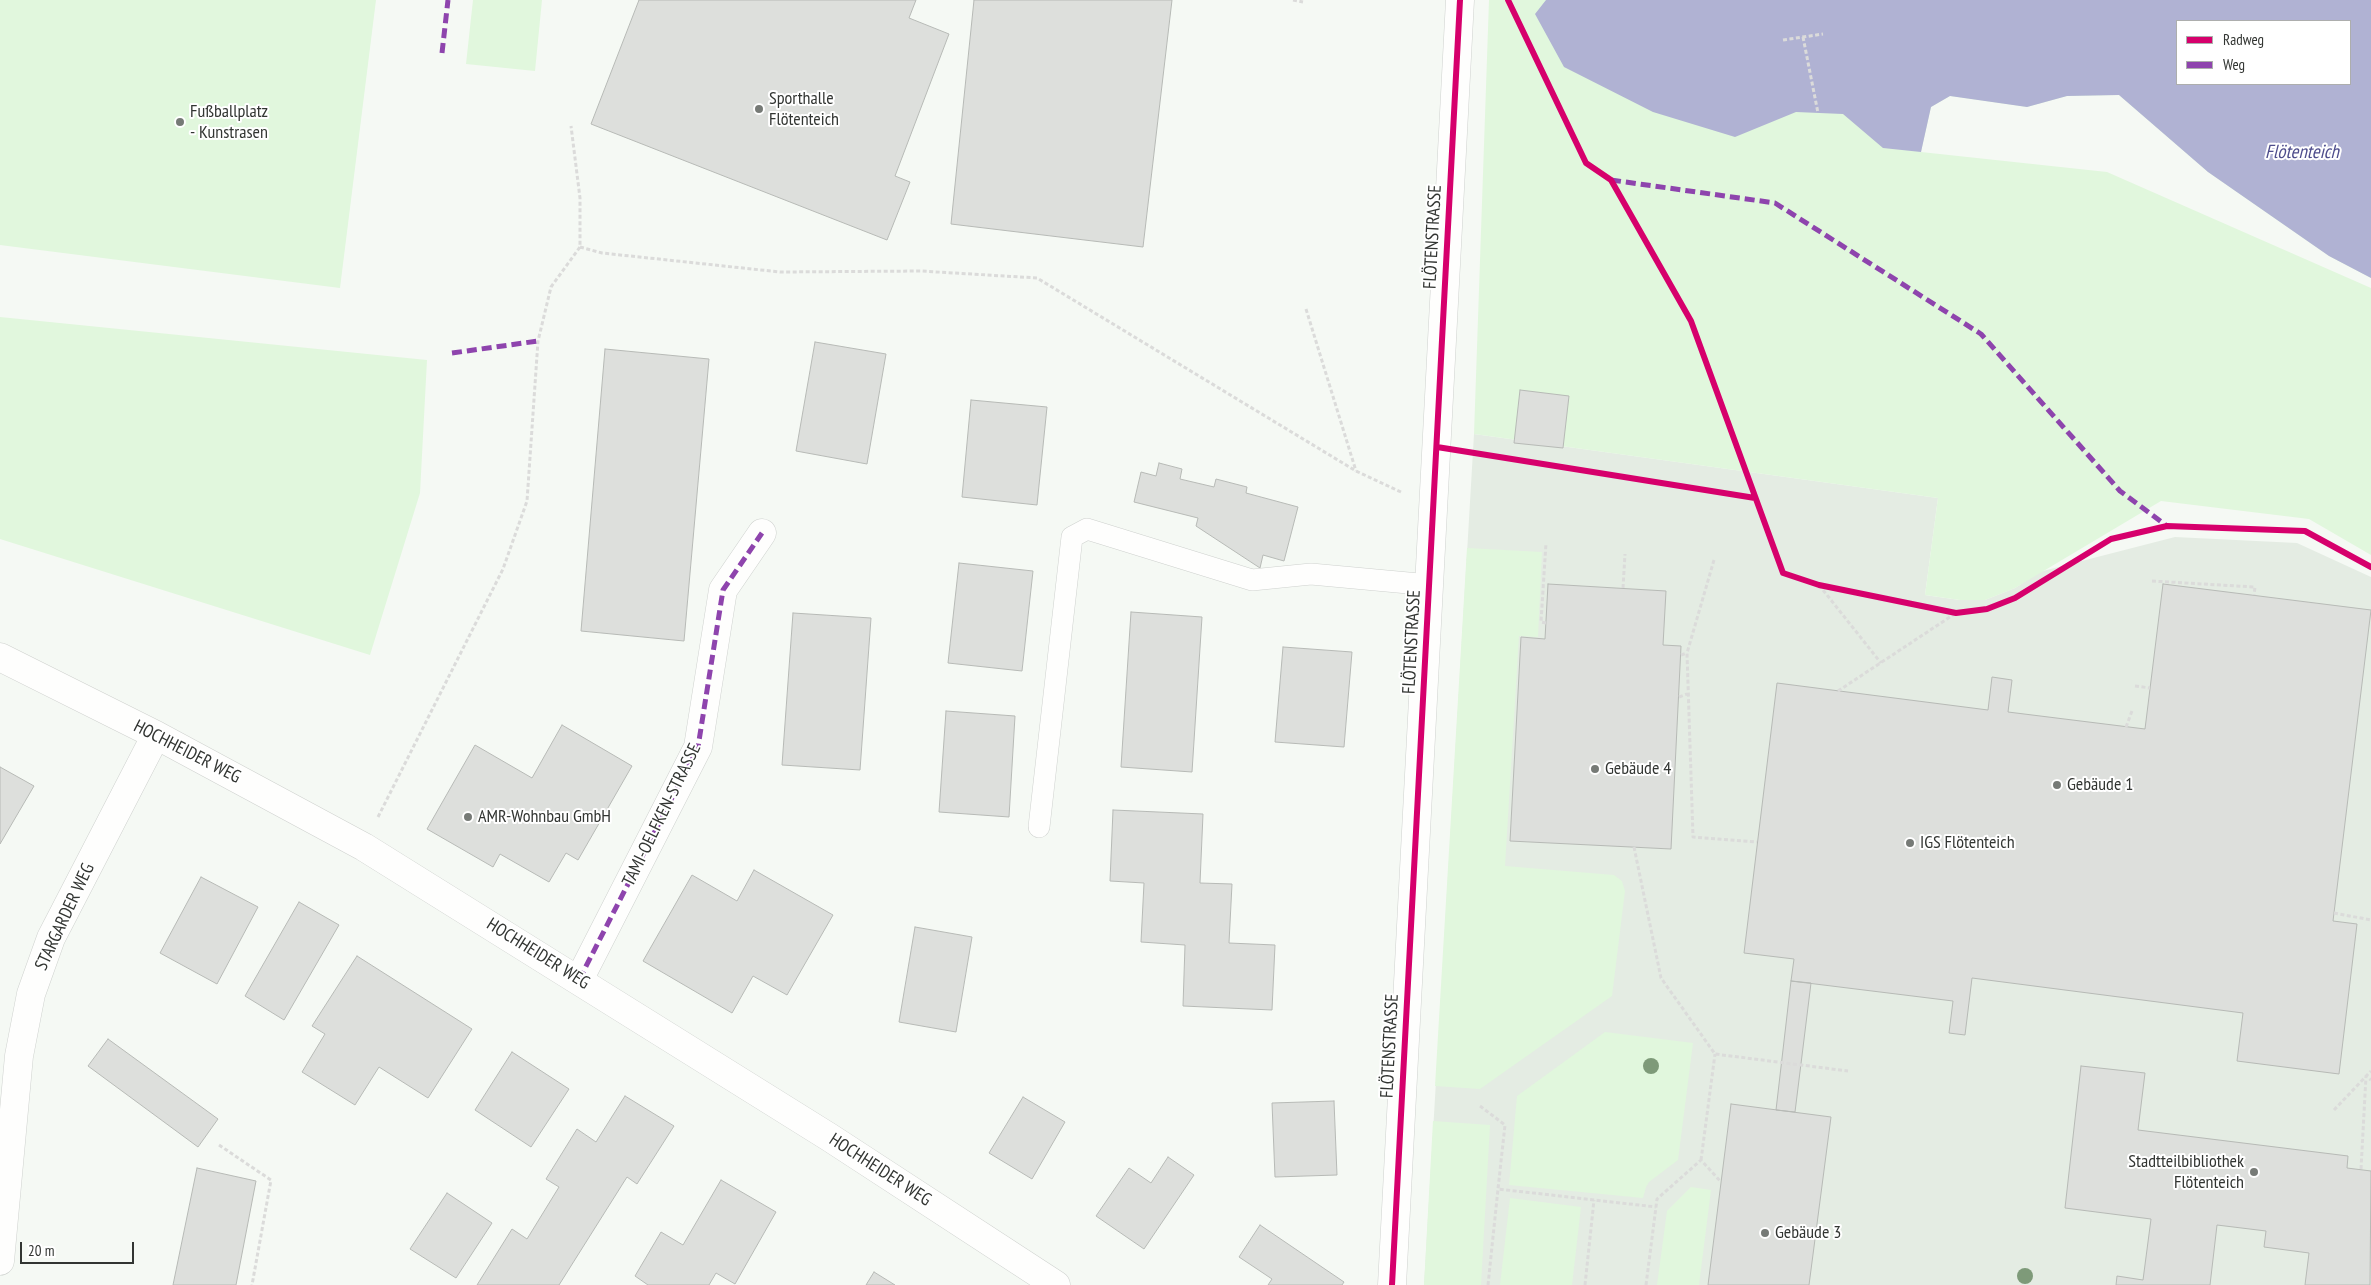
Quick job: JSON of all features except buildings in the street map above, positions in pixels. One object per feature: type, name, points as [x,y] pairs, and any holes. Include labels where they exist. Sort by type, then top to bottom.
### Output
[{"type":"street","name":"FLÖTENSTRASSE","points":[[1392,1285],[1460,0]]},
{"type":"street","name":"TAMI-OELFKEN-STRASSE","points":[[579,980],[698,747],[723,590],[762,533]]},
{"type":"street","name":"HOCHHEIDER WEG","points":[[0,657],[156,735],[364,847],[829,1137],[1056,1285]]},
{"type":"street","name":"STARGARDER WEG","points":[[0,1261],[18,1056],[31,994],[51,938],[156,735]]},
{"type":"lane","points":[[1039,827],[1072,537],[1087,529],[1252,580],[1311,574],[1430,585]]},
{"type":"path","points":[[1293,0],[1302,2]]},
{"type":"path","points":[[1783,40],[1822,34]]},
{"type":"path","points":[[1803,37],[1818,113]]},
{"type":"path","points":[[364,847],[503,569],[527,501],[538,341],[551,286],[580,247],[580,198],[571,126]]},
{"type":"path","points":[[580,247],[602,253],[780,272],[921,272],[1038,278],[1356,472],[1397,490],[1434,512]]},
{"type":"path","points":[[1306,309],[1356,472]]},
{"type":"path","points":[[1546,543],[1541,622],[1546,623]]},
{"type":"path","points":[[1623,588],[1625,554]]},
{"type":"path","points":[[1714,560],[1687,653],[1693,836],[1757,842]]},
{"type":"path","points":[[2152,581],[2255,587],[2254,595]]},
{"type":"path","points":[[2212,590],[2214,584]]},
{"type":"path","points":[[1819,585],[1881,663]]},
{"type":"path","points":[[1838,691],[1956,613]]},
{"type":"path","points":[[1681,655],[1687,653]]},
{"type":"path","points":[[2135,686],[2150,688]]},
{"type":"path","points":[[1679,697],[1687,694]]},
{"type":"path","points":[[2126,727],[2132,711]]},
{"type":"path","points":[[1634,847],[1661,978],[1715,1054],[1701,1160],[1657,1199],[1646,1285]]},
{"type":"path","points":[[2334,913],[2371,920]]},
{"type":"path","points":[[1715,1054],[1848,1071]]},
{"type":"path","points":[[2334,1110],[2371,1072]]},
{"type":"path","points":[[2366,1076],[2371,1080]]},
{"type":"path","points":[[2361,1169],[2366,1076]]},
{"type":"path","points":[[1480,1106],[1505,1125],[1488,1285]]},
{"type":"path","points":[[219,1145],[271,1180],[252,1285]]},
{"type":"path","points":[[1701,1160],[1721,1182]]},
{"type":"path","points":[[1498,1189],[1656,1207]]},
{"type":"path","points":[[1585,1285],[1594,1200]]},
{"type":"shaded area","name":"IGS Flötenteich","points":[[1474,434],[1938,498],[1925,595],[1960,600],[1985,600],[2015,588],[2039,572],[2175,537],[2297,543],[2371,577],[2371,1285],[1424,1285]]},
{"type":"green space","name":"Fußballplatz - Kunstrasen","points":[[0,0],[376,0],[340,288],[0,245]]},
{"type":"green space","points":[[473,0],[542,0],[535,71],[466,64]]},
{"type":"green space","points":[[1489,0],[2371,0],[2371,278],[2329,256],[2208,172],[2119,95],[2067,96],[2027,107],[1950,96],[1931,107],[1921,152],[2107,172],[2371,288],[2371,555],[2309,519],[2161,501],[2015,588],[1985,600],[1960,600],[1925,595],[1938,498],[1474,434]]},
{"type":"green space","points":[[0,317],[427,360],[420,493],[370,655],[0,539]]},
{"type":"green space","points":[[1467,548],[1542,552],[1538,637],[1519,636],[1505,866],[1614,875],[1622,881],[1625,891],[1612,996],[1480,1089],[1435,1086]]},
{"type":"green space","points":[[1605,1032],[1693,1043],[1678,1160],[1649,1182],[1643,1198],[1509,1185],[1517,1096]]},
{"type":"green space","points":[[1433,1121],[1490,1125],[1481,1285],[1424,1285]]},
{"type":"green space","points":[[1691,1187],[1711,1190],[1699,1285],[1657,1285],[1667,1211]]},
{"type":"green space","points":[[1510,1198],[1581,1207],[1572,1285],[1500,1285]]},
{"type":"water","name":"Flötenteich","points":[[1546,0],[2371,0],[2371,278],[2329,256],[2208,172],[2119,95],[2067,96],[2027,107],[1950,96],[1931,107],[1921,152],[1883,148],[1843,114],[1796,112],[1735,137],[1653,112],[1564,67],[1535,14]]},
{"type":"marked path","points":[[442,53],[448,0]]},
{"type":"marked path","points":[[1611,180],[1775,203],[1981,334],[2120,491],[2167,526]]},
{"type":"marked path","points":[[452,353],[538,341]]},
{"type":"marked path","points":[[579,980],[698,747],[723,590],[762,533]]},
{"type":"cycle path","points":[[1392,1285],[1460,0]]},
{"type":"cycle path","points":[[1508,0],[1586,163],[1611,180],[1691,321],[1783,573],[1819,585],[1956,613],[1987,609],[2015,598],[2111,539],[2167,526],[2305,531],[2371,567]]},
{"type":"cycle path","points":[[1437,447],[1755,498]]},
{"type":"place","name":"Sporthalle Flötenteich","points":[[759,109]]},
{"type":"place","name":"Fußballplatz - Kunstrasen","points":[[180,122]]},
{"type":"place","name":"Gebäude 4","points":[[1595,769]]},
{"type":"place","name":"Gebäude 1","points":[[2057,785]]},
{"type":"place","name":"AMR-Wohnbau GmbH","points":[[468,817]]},
{"type":"place","name":"IGS Flötenteich","points":[[1910,843]]},
{"type":"place","name":"Stadtteilbibliothek Flötenteich","points":[[2254,1172]]},
{"type":"place","name":"Gebäude 3","points":[[1765,1233]]}]
